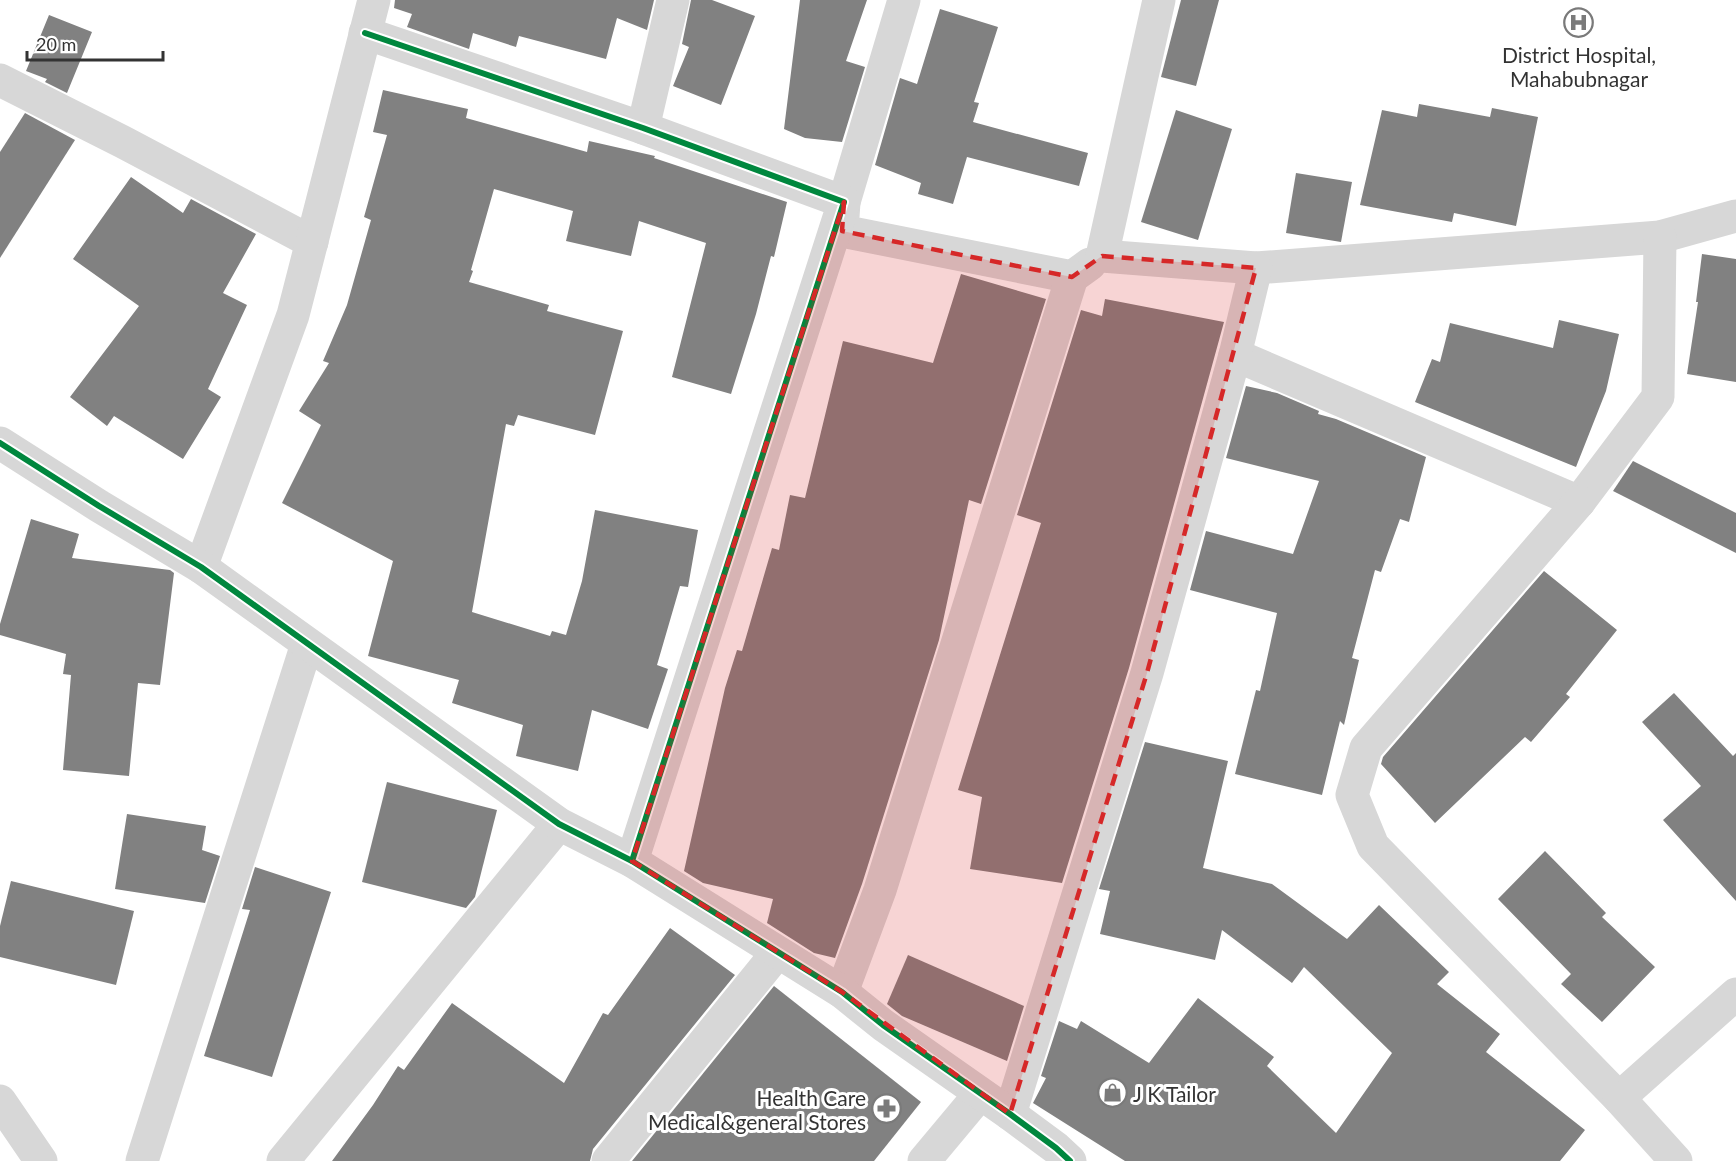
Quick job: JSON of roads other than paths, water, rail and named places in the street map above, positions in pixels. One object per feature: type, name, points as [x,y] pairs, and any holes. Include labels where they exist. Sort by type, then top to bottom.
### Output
[{"type":"street","points":[[201,567],[293,315],[364,33],[375,0]]},
{"type":"street","points":[[643,128],[673,0]]},
{"type":"street","points":[[632,861],[844,202],[904,0]]},
{"type":"street","points":[[1102,256],[1159,0]]},
{"type":"street","points":[[364,33],[643,128],[844,202]]},
{"type":"street","points":[[0,80],[312,242]]},
{"type":"street","points":[[844,202],[842,231],[1072,276]]},
{"type":"street","points":[[842,992],[880,890],[1072,276],[1102,256],[1256,267],[1660,237],[1736,216]]},
{"type":"street","points":[[1660,237],[1658,397],[1579,502],[1366,748],[1353,795],[1373,846],[1619,1098],[1676,1161]]},
{"type":"street","points":[[1010,1114],[1147,673],[1256,267]]},
{"type":"street","points":[[1234,355],[1579,502]]},
{"type":"street","points":[[0,443],[201,567],[560,824],[632,861],[842,992],[883,1025],[1056,1148],[1070,1161]]},
{"type":"street","points":[[142,1161],[307,644]]},
{"type":"street","points":[[283,1161],[560,824]]},
{"type":"street","points":[[608,1161],[777,953]]},
{"type":"street","points":[[1619,1098],[1736,994]]},
{"type":"street","points":[[924,1161],[980,1094]]},
{"type":"street","points":[[0,1101],[41,1161]]},
{"type":"place","name":"District Hospital, Mahabubnagar","points":[[1579,23]]},
{"type":"place","name":"J K Tailor","points":[[1112,1093]]},
{"type":"place","name":"Health Care Medical&general Stores","points":[[887,1109]]}]
